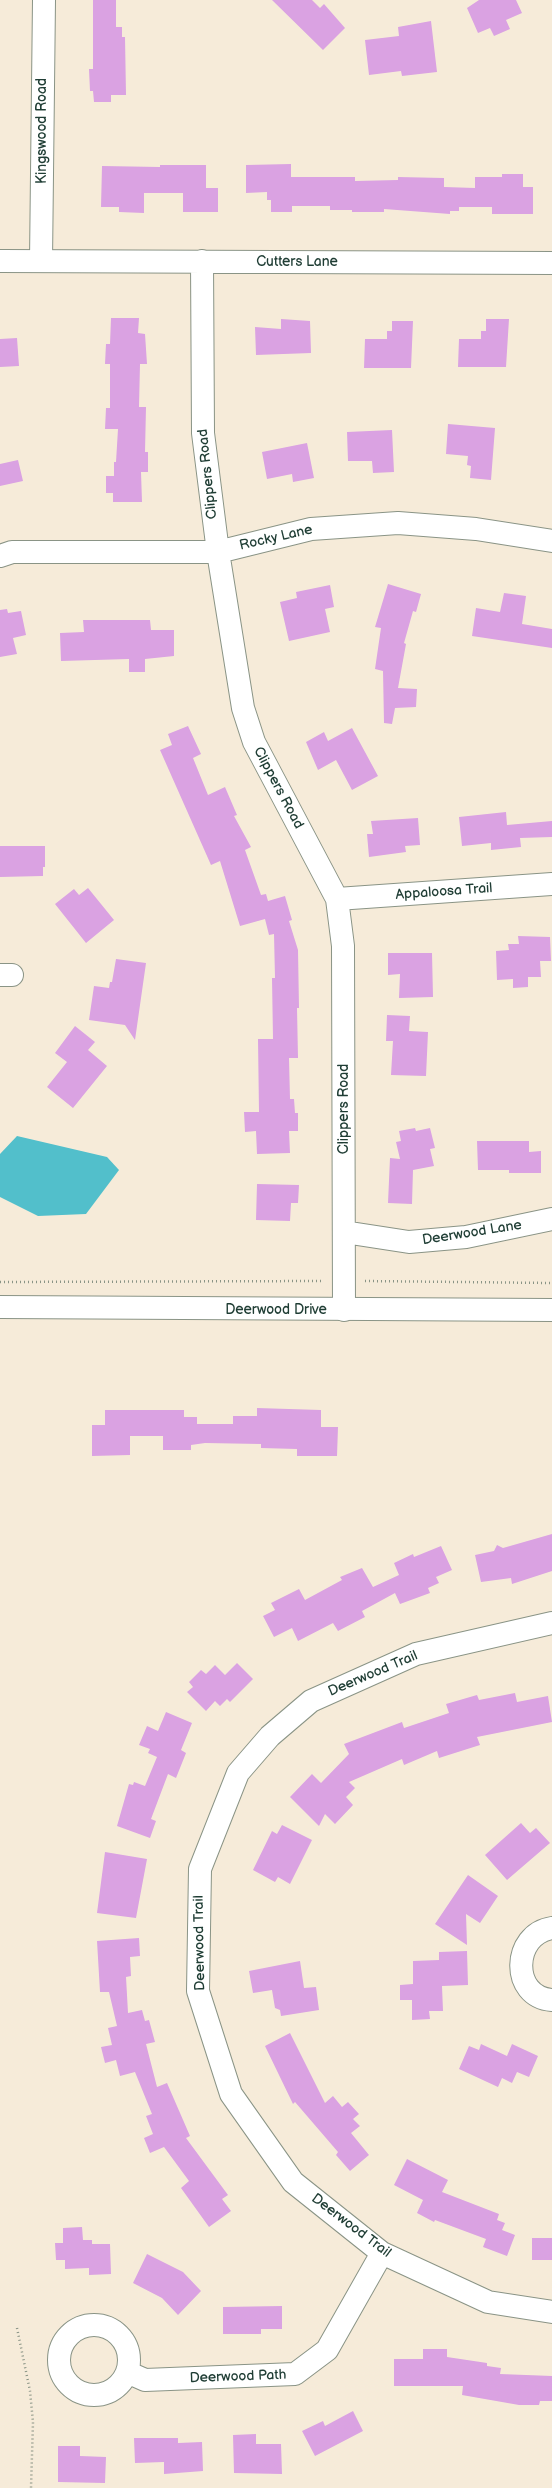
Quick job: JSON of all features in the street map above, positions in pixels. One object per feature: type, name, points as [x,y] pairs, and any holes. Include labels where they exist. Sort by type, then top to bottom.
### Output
[{"type":"street","name":"Kingswood Road","points":[[41,262],[42,14],[44,0]]},
{"type":"street","name":"Cutters Lane","points":[[0,261],[552,263]]},
{"type":"street","name":"Clippers Road","points":[[202,261],[203,433],[218,552],[243,708],[254,742],[337,899],[343,946],[344,1310]]},
{"type":"street","name":"Rocky Lane","points":[[0,556],[12,552],[218,552],[310,529],[398,523],[476,528],[552,541]]},
{"type":"street","name":"Appaloosa Trail","points":[[337,899],[552,884]]},
{"type":"street","name":"Deerwood Lane","points":[[344,1232],[409,1242],[466,1236],[552,1219]]},
{"type":"street","name":"Deerwood Drive","points":[[0,1308],[552,1310]]},
{"type":"street","name":"Deerwood Trail","points":[[552,1624],[416,1654],[311,1701],[270,1736],[238,1773],[200,1869],[198,1991],[231,2094],[293,2182],[382,2253],[488,2302],[552,2312]]},
{"type":"street","points":[[552,1928],[535,1934],[527,1942],[520,1964],[527,1986],[536,1994],[552,2000]]},
{"type":"street","name":"Deerwood Path","points":[[127,2372],[145,2380],[295,2374],[327,2350],[382,2253]]},
{"type":"path","points":[[0,1282],[344,1281],[552,1283]]},
{"type":"path","points":[[17,2328],[30,2391],[33,2422],[32,2488]]},
{"type":"water","points":[[17,1136],[107,1157],[119,1170],[86,1214],[38,1216],[0,1197],[0,1154]]},
{"type":"building","points":[[93,0],[116,0],[116,27],[122,27],[122,37],[125,37],[126,95],[111,95],[111,102],[94,102],[93,91],[90,91],[89,69],[93,69]]},
{"type":"building","points":[[272,0],[312,0],[320,8],[324,4],[345,28],[323,50]]},
{"type":"building","points":[[479,0],[516,0],[522,13],[506,20],[510,29],[494,36],[490,28],[478,33],[467,8]]},
{"type":"building","points":[[431,21],[437,72],[402,76],[401,71],[369,75],[365,40],[399,36],[398,27]]},
{"type":"building","points":[[291,164],[291,177],[355,177],[355,181],[398,180],[398,177],[444,178],[444,187],[475,188],[475,177],[502,177],[502,174],[523,174],[523,187],[533,187],[533,214],[492,214],[492,207],[459,207],[459,211],[450,211],[450,214],[384,209],[384,212],[352,212],[352,210],[330,210],[330,206],[292,206],[292,212],[271,212],[271,200],[267,200],[267,192],[246,193],[246,165]]},
{"type":"building","points":[[160,165],[206,165],[206,188],[218,188],[218,212],[183,212],[183,193],[144,193],[144,213],[119,212],[119,207],[101,207],[102,166],[160,167]]},
{"type":"building","points":[[111,318],[139,318],[138,333],[145,334],[147,364],[140,364],[139,407],[146,407],[145,452],[148,452],[148,472],[141,472],[142,502],[113,502],[113,493],[106,493],[106,476],[114,476],[118,429],[105,429],[106,408],[110,408],[110,364],[105,364],[106,344],[110,344]]},
{"type":"building","points":[[281,319],[310,321],[311,353],[256,355],[255,327],[281,329]]},
{"type":"building","points":[[486,319],[509,319],[506,367],[458,367],[459,339],[481,339],[481,331],[486,331]]},
{"type":"building","points":[[392,321],[413,321],[411,368],[364,368],[365,339],[387,339],[387,331],[392,331]]},
{"type":"building","points":[[17,338],[19,366],[0,367],[0,339]]},
{"type":"building","points":[[448,424],[495,428],[491,480],[470,478],[471,466],[467,465],[468,456],[446,454]]},
{"type":"building","points":[[392,430],[394,472],[373,473],[372,461],[348,461],[347,432]]},
{"type":"building","points":[[307,443],[314,478],[293,482],[292,474],[267,479],[262,452]]},
{"type":"building","points":[[18,460],[23,481],[0,486],[0,464]]},
{"type":"building","points":[[388,584],[421,594],[416,612],[413,611],[404,643],[406,644],[398,688],[417,689],[416,707],[395,708],[392,724],[384,723],[383,671],[375,669],[381,628],[375,627]]},
{"type":"building","points":[[330,585],[334,607],[325,609],[330,632],[289,641],[280,602],[297,598],[296,592]]},
{"type":"building","points":[[504,593],[526,596],[522,624],[552,629],[552,648],[472,636],[476,608],[500,612]]},
{"type":"building","points":[[7,609],[8,613],[21,611],[26,635],[13,638],[17,654],[0,657],[0,610]]},
{"type":"building","points":[[83,620],[150,620],[151,630],[174,630],[174,656],[145,659],[145,672],[129,672],[129,659],[61,661],[60,633],[84,632]]},
{"type":"building","points":[[188,726],[201,754],[193,758],[208,795],[225,787],[237,815],[234,816],[251,847],[245,850],[261,895],[266,894],[268,901],[285,896],[292,920],[289,921],[298,950],[299,1008],[297,1008],[298,1058],[289,1058],[290,1099],[294,1099],[295,1113],[298,1113],[298,1131],[289,1131],[290,1153],[257,1154],[256,1131],[245,1132],[244,1112],[259,1112],[258,1039],[273,1039],[272,978],[275,978],[274,934],[269,935],[265,919],[240,926],[220,861],[211,865],[160,750],[172,745],[168,734]]},
{"type":"building","points":[[352,728],[378,776],[352,790],[336,760],[318,770],[306,742],[324,732],[328,741]]},
{"type":"building","points":[[506,812],[507,825],[552,821],[552,837],[520,838],[521,847],[491,850],[491,843],[462,846],[459,817]]},
{"type":"building","points":[[418,818],[420,845],[405,846],[406,852],[369,857],[367,834],[373,834],[371,821]]},
{"type":"building","points":[[0,846],[45,846],[45,867],[43,867],[43,876],[0,877]]},
{"type":"building","points":[[88,888],[114,920],[86,943],[55,904],[74,889],[79,895]]},
{"type":"building","points":[[518,936],[550,937],[551,961],[540,961],[541,977],[528,977],[528,987],[513,988],[513,979],[497,980],[496,951],[509,950],[508,944],[519,944]]},
{"type":"building","points":[[388,953],[432,953],[433,997],[399,998],[400,974],[388,975]]},
{"type":"building","points":[[116,959],[146,963],[135,1040],[125,1025],[89,1020],[94,986],[109,988],[110,982],[112,982]]},
{"type":"building","points":[[387,1015],[410,1016],[409,1031],[428,1032],[426,1076],[391,1075],[393,1041],[386,1041]]},
{"type":"building","points":[[75,1026],[95,1042],[88,1050],[107,1066],[73,1108],[47,1087],[67,1062],[55,1053]]},
{"type":"building","points":[[415,1128],[416,1131],[430,1128],[435,1148],[430,1149],[434,1166],[413,1170],[412,1204],[388,1203],[390,1158],[400,1159],[396,1142],[401,1141],[399,1131]]},
{"type":"building","points":[[477,1141],[529,1141],[529,1152],[541,1151],[541,1173],[509,1173],[509,1170],[478,1170]]},
{"type":"building","points":[[257,1184],[299,1185],[298,1203],[291,1203],[290,1221],[256,1220]]},
{"type":"building","points":[[257,1408],[321,1410],[321,1427],[338,1427],[337,1456],[297,1456],[297,1449],[261,1448],[261,1444],[205,1443],[191,1445],[191,1450],[163,1450],[163,1436],[130,1436],[130,1455],[92,1456],[92,1425],[105,1425],[105,1410],[184,1410],[184,1417],[197,1417],[197,1424],[233,1424],[233,1416],[257,1416]]},
{"type":"building","points":[[552,1534],[552,1571],[512,1584],[511,1578],[481,1582],[475,1555],[494,1551],[497,1545],[503,1548]]},
{"type":"building","points":[[441,1546],[452,1570],[436,1577],[439,1583],[428,1588],[430,1593],[400,1604],[395,1593],[362,1611],[365,1617],[338,1631],[333,1623],[298,1641],[292,1628],[274,1637],[263,1616],[275,1610],[271,1603],[299,1589],[305,1600],[342,1580],[340,1577],[362,1568],[373,1587],[399,1575],[394,1563],[413,1554],[414,1557]]},
{"type":"building","points":[[237,1663],[253,1679],[230,1702],[227,1699],[220,1706],[215,1701],[206,1711],[187,1692],[193,1687],[189,1682],[201,1670],[206,1674],[215,1665],[225,1675]]},
{"type":"building","points":[[515,1693],[517,1702],[548,1696],[552,1722],[477,1737],[480,1745],[439,1758],[437,1751],[404,1765],[402,1759],[349,1782],[355,1788],[346,1797],[353,1805],[335,1824],[325,1814],[319,1826],[290,1797],[312,1774],[321,1783],[349,1754],[344,1744],[402,1722],[404,1728],[449,1713],[446,1704],[477,1695],[479,1700]]},
{"type":"building","points":[[166,1712],[192,1723],[181,1750],[186,1753],[176,1778],[168,1774],[151,1819],[156,1821],[150,1838],[117,1826],[129,1784],[133,1785],[134,1782],[145,1786],[157,1757],[148,1753],[150,1749],[139,1745],[147,1726],[158,1731]]},
{"type":"building","points":[[521,1823],[530,1833],[536,1828],[550,1843],[507,1880],[485,1855]]},
{"type":"building","points":[[282,1825],[312,1840],[290,1884],[278,1877],[275,1882],[253,1870],[272,1831],[277,1834]]},
{"type":"building","points":[[105,1852],[147,1859],[136,1918],[97,1913]]},
{"type":"building","points":[[468,1875],[498,1896],[480,1923],[466,1914],[467,1945],[435,1924]]},
{"type":"building","points":[[139,1938],[140,1956],[130,1957],[131,1976],[126,1977],[128,2013],[142,2010],[145,2021],[149,2020],[155,2042],[146,2044],[157,2087],[167,2083],[190,2136],[186,2138],[228,2195],[222,2199],[231,2211],[209,2227],[181,2188],[189,2181],[164,2147],[150,2153],[144,2138],[153,2134],[146,2116],[152,2114],[135,2072],[120,2076],[116,2060],[105,2063],[101,2047],[112,2045],[108,2028],[117,2026],[109,1992],[100,1992],[97,1941]]},
{"type":"building","points":[[467,1951],[468,1985],[442,1986],[443,2011],[429,2011],[430,2019],[412,2020],[412,2000],[400,2000],[400,1985],[413,1984],[413,1961],[439,1960],[439,1952]]},
{"type":"building","points":[[300,1961],[304,1988],[316,1987],[319,2010],[281,2016],[280,2010],[275,2008],[272,1990],[253,1993],[249,1971]]},
{"type":"building","points":[[290,2033],[325,2103],[333,2096],[342,2107],[348,2102],[359,2114],[353,2119],[360,2126],[351,2133],[369,2155],[350,2171],[336,2155],[338,2152],[295,2102],[293,2104],[265,2046]]},
{"type":"building","points":[[481,2044],[507,2056],[512,2044],[538,2056],[529,2077],[517,2072],[512,2083],[502,2078],[498,2087],[459,2069],[469,2046],[479,2050]]},
{"type":"building","points":[[407,2159],[448,2180],[442,2192],[499,2214],[497,2220],[505,2223],[502,2230],[515,2235],[507,2256],[483,2247],[486,2239],[435,2220],[434,2222],[417,2213],[423,2200],[394,2185]]},
{"type":"building","points":[[82,2227],[83,2240],[92,2240],[92,2244],[110,2244],[111,2274],[89,2275],[89,2268],[65,2269],[65,2260],[56,2260],[55,2243],[63,2243],[63,2228]]},
{"type":"building","points":[[532,2238],[552,2238],[552,2260],[532,2260]]},
{"type":"building","points":[[147,2254],[183,2272],[201,2291],[178,2315],[162,2298],[133,2283]]},
{"type":"building","points":[[282,2306],[282,2329],[261,2329],[261,2334],[223,2334],[223,2307]]},
{"type":"building","points":[[423,2349],[447,2349],[447,2357],[487,2363],[487,2366],[501,2368],[500,2374],[552,2376],[552,2401],[540,2401],[539,2405],[519,2405],[462,2395],[463,2386],[394,2386],[394,2359],[423,2359]]},
{"type":"building","points":[[353,2411],[363,2431],[315,2456],[302,2431],[323,2421],[325,2426]]},
{"type":"building","points":[[256,2434],[256,2444],[281,2444],[282,2474],[234,2473],[233,2435]]},
{"type":"building","points":[[134,2438],[178,2438],[178,2443],[202,2442],[203,2471],[164,2474],[164,2462],[135,2463]]},
{"type":"building","points":[[58,2446],[80,2446],[80,2456],[106,2457],[105,2483],[58,2482]]}]
